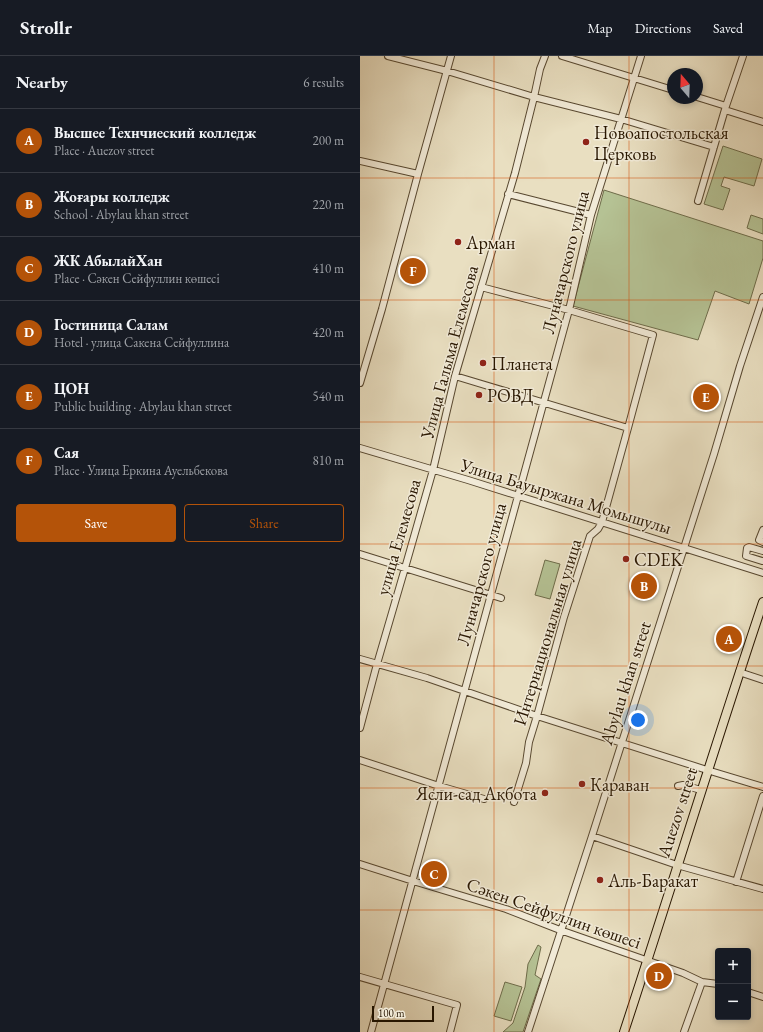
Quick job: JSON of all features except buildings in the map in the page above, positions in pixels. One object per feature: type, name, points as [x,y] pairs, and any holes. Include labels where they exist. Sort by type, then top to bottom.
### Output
[{"type":"main road","name":"Auezov street","points":[[624,1032],[707,770],[763,602]]},
{"type":"street","points":[[388,56],[447,71],[534,97],[621,119],[714,147]]},
{"type":"street","points":[[360,383],[382,309],[451,56]]},
{"type":"street","name":"Улица Галыма Елемесова","points":[[433,470],[455,376],[515,173],[540,69],[545,56]]},
{"type":"street","points":[[562,56],[667,88]]},
{"type":"street","name":"Луначарского улица","points":[[372,1032],[569,310],[591,214],[641,56]]},
{"type":"street","points":[[698,201],[743,56]]},
{"type":"street","points":[[703,99],[763,122]]},
{"type":"street","points":[[360,161],[418,174]]},
{"type":"street","points":[[508,194],[591,214]]},
{"type":"street","points":[[481,287],[569,310]]},
{"type":"street","name":"Abylau khan street","points":[[528,1032],[560,930],[592,836],[763,297]]},
{"type":"street","name":"Интернациональная улица","points":[[514,802],[526,763],[529,742],[564,617],[590,536],[598,529],[602,522],[653,335],[569,310]]},
{"type":"street","points":[[455,376],[628,428]]},
{"type":"street","name":"Улица Бауыржана Момышулы","points":[[360,448],[763,573]]},
{"type":"street","name":"улица Елемесова","points":[[360,728],[433,470]]},
{"type":"street","points":[[763,530],[759,540],[763,542]]},
{"type":"street","points":[[763,551],[749,547],[747,548],[746,553],[746,556],[763,561]]},
{"type":"street","points":[[360,554],[500,598]]},
{"type":"street","points":[[360,659],[427,678],[537,716],[763,787]]},
{"type":"street","points":[[739,672],[763,680]]},
{"type":"street","points":[[360,760],[484,799]]},
{"type":"street","points":[[678,786],[683,785],[701,790]]},
{"type":"street","points":[[736,882],[763,796]]},
{"type":"street","points":[[592,836],[677,865],[763,889]]},
{"type":"street","name":"Сәкен Сейфуллин көшесі","points":[[360,864],[506,909],[702,982],[715,984]]},
{"type":"street","points":[[360,977],[457,1005],[450,1032]]},
{"type":"street","points":[[684,1032],[702,982]]},
{"type":"street","points":[[751,993],[763,997]]},
{"type":"green space","points":[[723,146],[762,159],[754,186],[724,177],[721,186],[730,189],[723,210],[704,204]]},
{"type":"green space","points":[[604,190],[763,241],[763,258],[749,304],[715,291],[698,340],[573,306]]},
{"type":"green space","points":[[751,215],[763,219],[763,234],[747,228]]},
{"type":"green space","points":[[545,560],[560,564],[550,599],[535,595]]},
{"type":"green space","points":[[538,945],[541,947],[535,975],[541,979],[523,1032],[503,1032],[513,1023],[525,987],[528,964]]},
{"type":"green space","points":[[505,982],[522,987],[511,1021],[494,1016]]},
{"type":"place","name":"Новоапостольская Церковь","points":[[586,142]]},
{"type":"place","name":"Арман","points":[[458,242]]},
{"type":"place","name":"Сая","points":[[413,271]]},
{"type":"place","name":"Планета","points":[[483,363]]},
{"type":"place","name":"РОВД","points":[[479,395]]},
{"type":"place","name":"ЦОН","points":[[706,397]]},
{"type":"place","name":"CDEK","points":[[626,559]]},
{"type":"place","name":"Жоғары колледж","points":[[644,586]]},
{"type":"place","name":"Высшее Технчиеский колледж","points":[[729,639]]},
{"type":"place","name":"Караван","points":[[582,784]]},
{"type":"place","name":"Ясли-сад Ақбота","points":[[545,793]]},
{"type":"place","name":"ЖК АбылайХан","points":[[434,874]]},
{"type":"place","name":"Аль-Баракат","points":[[600,880]]},
{"type":"place","name":"Гостиница Салам","points":[[659,976]]}]
